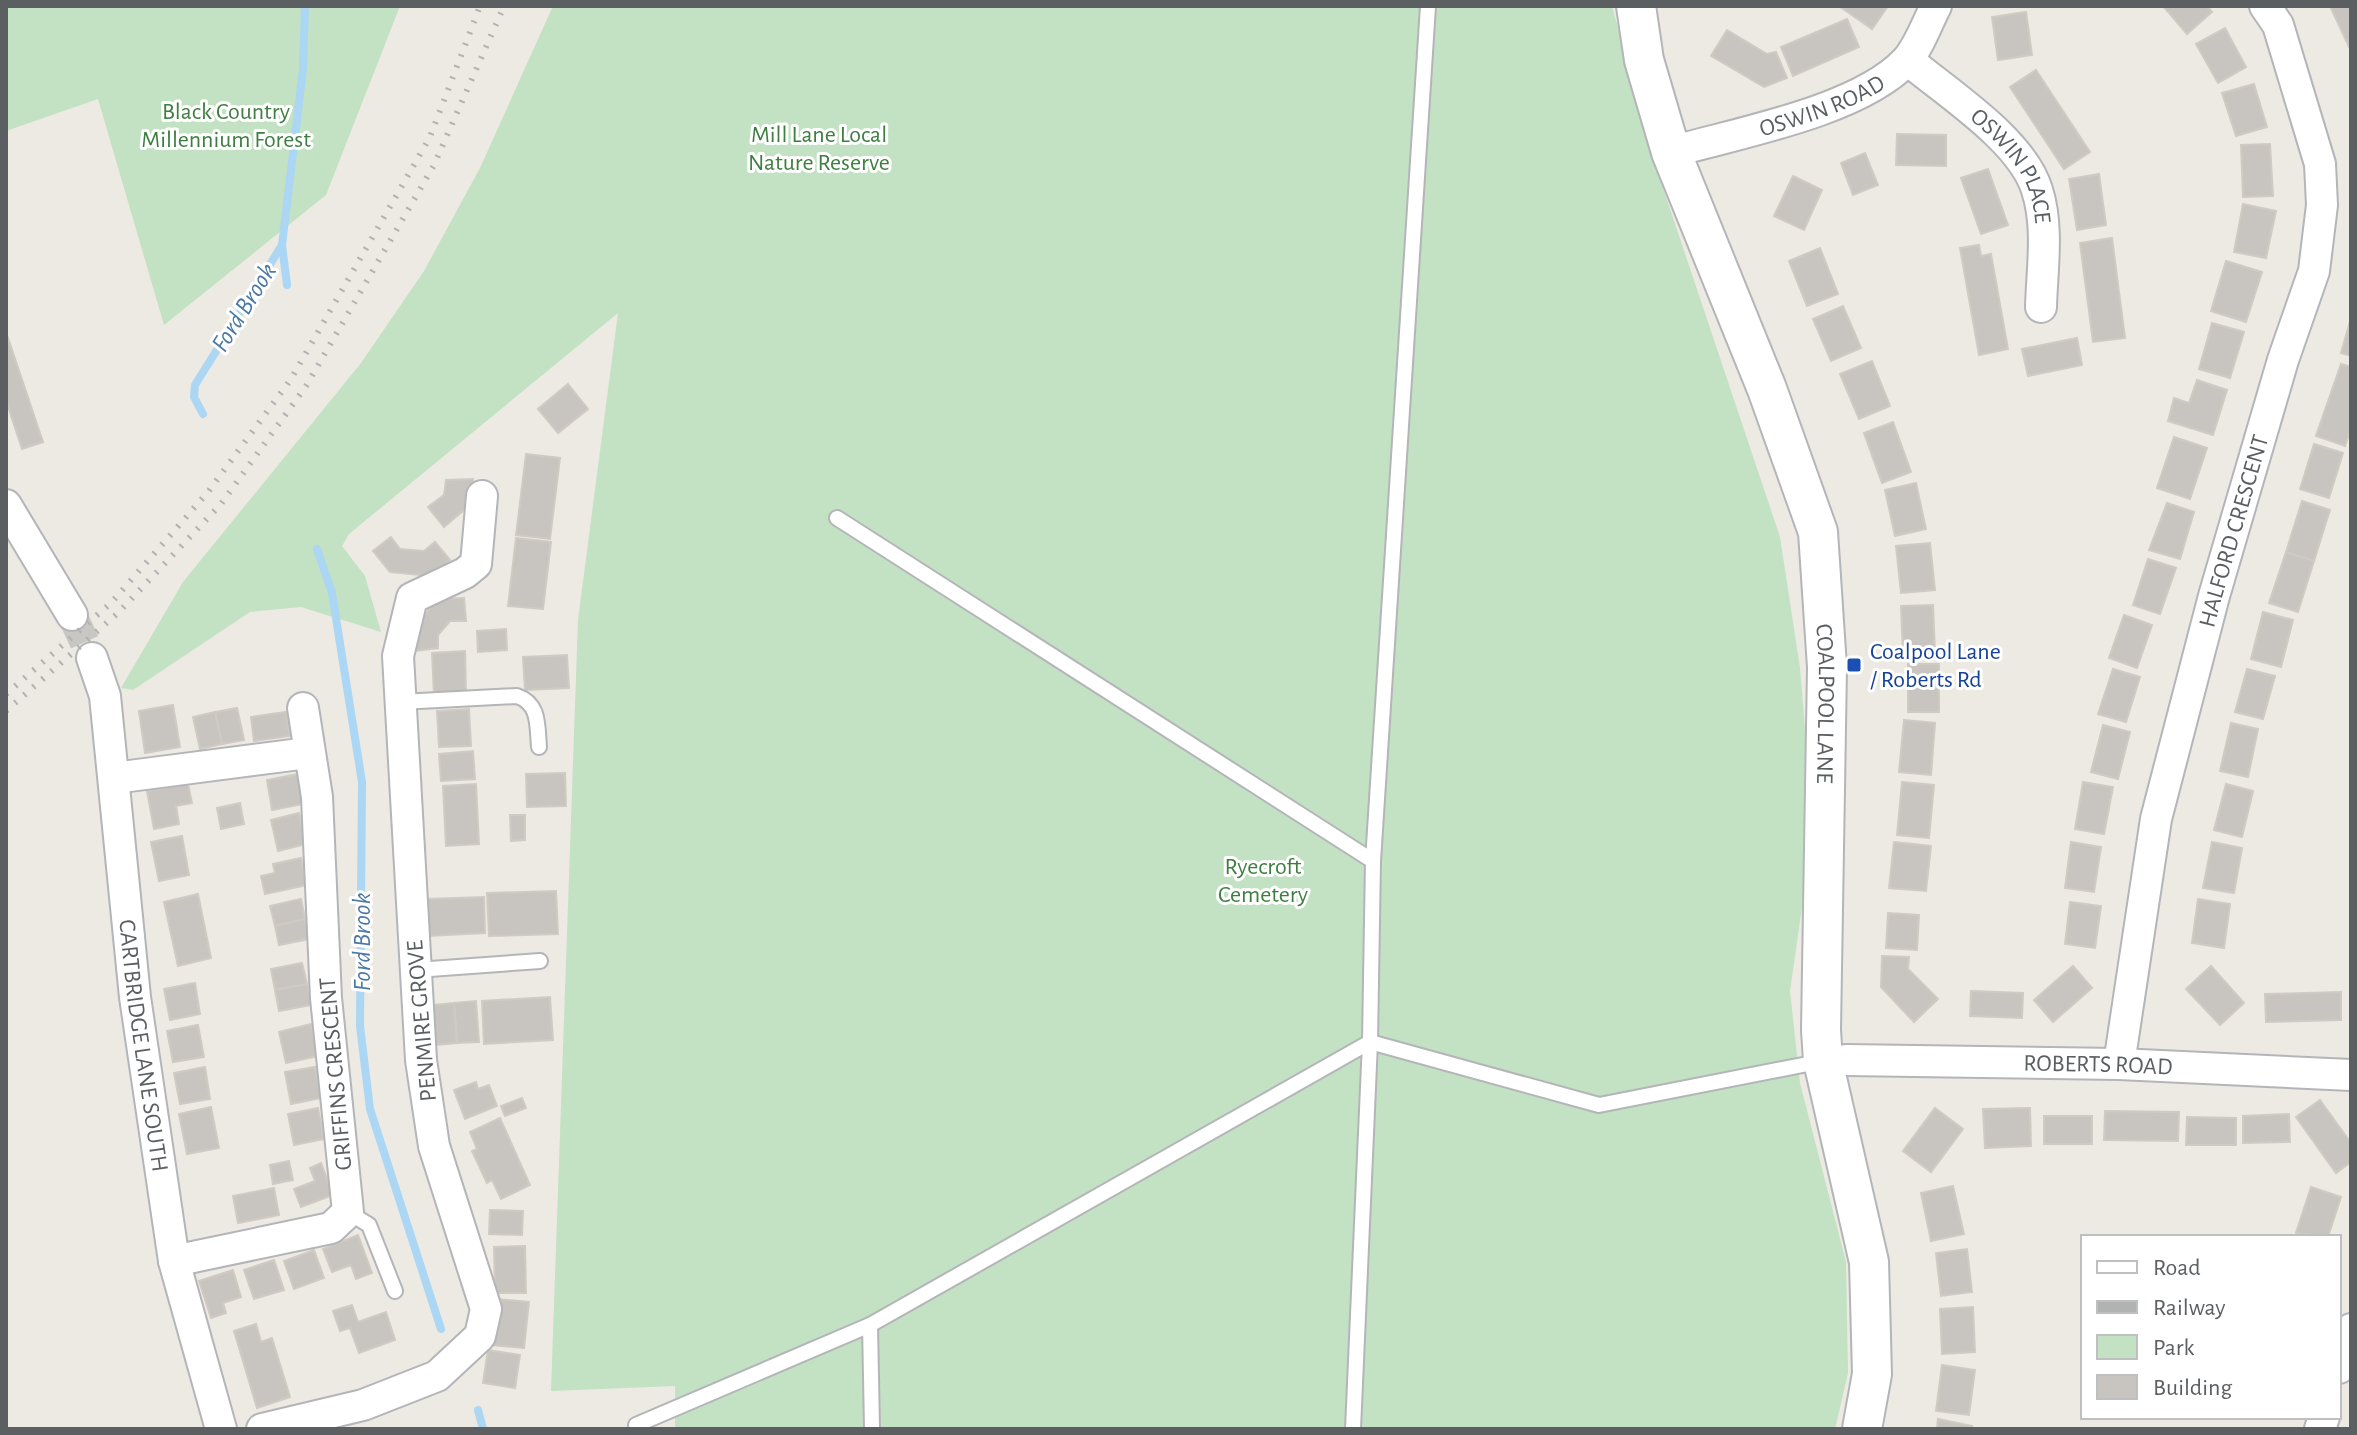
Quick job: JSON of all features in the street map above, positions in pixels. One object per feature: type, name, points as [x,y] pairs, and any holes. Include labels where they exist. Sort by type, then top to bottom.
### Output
[{"type":"street","name":"COALPOOL LANE","points":[[1636,6],[1644,60],[1671,152],[1767,389],[1818,532],[1827,667],[1826,857],[1819,958],[1869,1262],[1872,1374],[1862,1429]]},
{"type":"street","name":"OSWIN ROAD","points":[[1671,152],[1807,113],[1867,91],[1908,60],[1936,6]]},
{"type":"street","name":"HALFORD CRESCENT","points":[[2119,1064],[2156,819],[2218,581],[2283,360],[2314,271],[2322,205],[2320,164],[2278,25],[2265,6]]},
{"type":"street","name":"OSWIN PLACE","points":[[1908,60],[2006,143],[2029,168],[2038,191],[2044,233],[2041,307]]},
{"type":"street","name":"PENMIRE GROVE","points":[[262,1429],[363,1405],[410,1389],[437,1376],[480,1336],[486,1309],[434,1146],[421,1060],[398,656],[412,598],[465,573],[476,564],[482,496]]},
{"type":"street","points":[[6,505],[72,615]]},
{"type":"street","name":"CARTBRIDGE LANE SOUTH","points":[[92,658],[105,696],[135,997],[174,1261],[221,1429]]},
{"type":"street","name":"GRIFFINS CRESCENT","points":[[303,708],[317,797],[326,998],[348,1212]]},
{"type":"street","points":[[114,778],[308,753]]},
{"type":"street","name":"ROBERTS ROAD","points":[[1834,1061],[2119,1064],[2351,1075]]},
{"type":"street","points":[[174,1261],[331,1228],[348,1212]]},
{"type":"street","points":[[2341,1362],[2351,1329]]},
{"type":"lane","points":[[1353,1429],[1370,1042],[1373,861],[1428,6]]},
{"type":"lane","points":[[837,518],[1373,861]]},
{"type":"lane","points":[[400,702],[517,696],[527,700],[536,713],[539,747]]},
{"type":"lane","points":[[416,970],[540,961]]},
{"type":"lane","points":[[636,1425],[870,1325],[1370,1042],[1599,1105],[1834,1061]]},
{"type":"lane","points":[[348,1212],[369,1225],[395,1291]]},
{"type":"lane","points":[[870,1325],[872,1429]]},
{"type":"green space","name":"Black Country Millennium Forest","points":[[6,6],[400,6],[326,195],[164,325],[98,99],[6,131]]},
{"type":"green space","name":"Ryecroft Cemetery","points":[[553,6],[1612,6],[1654,161],[1780,537],[1800,668],[1809,777],[1810,851],[1790,991],[1800,1083],[1846,1262],[1848,1373],[1835,1429],[675,1429],[675,1386],[551,1391],[578,620],[618,313],[349,534],[342,546],[365,576],[381,632],[301,607],[250,612],[133,690],[121,688],[183,582],[361,363],[424,271],[480,168]]},
{"type":"building","points":[[1839,6],[1888,6],[1872,29]]},
{"type":"building","points":[[2163,6],[2207,6],[2212,12],[2187,34]]},
{"type":"building","points":[[2330,6],[2351,6],[2349,47]]},
{"type":"building","points":[[2026,12],[2032,55],[1998,60],[1992,17]]},
{"type":"building","points":[[1847,19],[1859,47],[1793,76],[1781,47]]},
{"type":"building","points":[[2225,28],[2246,67],[2218,83],[2196,44]]},
{"type":"building","points":[[1727,30],[1767,54],[1776,52],[1787,78],[1764,87],[1711,56]]},
{"type":"building","points":[[2036,70],[2090,152],[2064,169],[2010,87]]},
{"type":"building","points":[[2254,84],[2267,127],[2236,136],[2222,93]]},
{"type":"building","points":[[1897,134],[1946,135],[1946,166],[1896,165]]},
{"type":"building","points":[[2270,144],[2273,196],[2243,197],[2241,145]]},
{"type":"building","points":[[1865,153],[1878,185],[1853,195],[1841,163]]},
{"type":"building","points":[[1988,169],[2008,225],[1981,234],[1961,178]]},
{"type":"building","points":[[2099,174],[2106,225],[2077,230],[2069,179]]},
{"type":"building","points":[[1793,176],[1822,190],[1804,230],[1774,216]]},
{"type":"building","points":[[2243,204],[2276,211],[2266,258],[2234,252]]},
{"type":"building","points":[[2112,238],[2125,338],[2093,342],[2080,243]]},
{"type":"building","points":[[1979,245],[1981,256],[1991,254],[2008,349],[1979,355],[1960,248]]},
{"type":"building","points":[[1820,248],[1838,294],[1807,306],[1789,261]]},
{"type":"building","points":[[2226,261],[2262,272],[2246,322],[2211,311]]},
{"type":"building","points":[[1843,306],[1861,348],[1831,361],[1813,319]]},
{"type":"building","points":[[2351,318],[2351,356],[2341,353]]},
{"type":"building","points":[[2212,323],[2244,332],[2230,378],[2199,369]]},
{"type":"building","points":[[6,332],[43,442],[22,449],[6,400]]},
{"type":"building","points":[[2077,338],[2082,365],[2028,376],[2022,349]]},
{"type":"building","points":[[1872,361],[1890,406],[1859,419],[1840,374]]},
{"type":"building","points":[[2341,364],[2351,367],[2351,428],[2345,446],[2316,436]]},
{"type":"building","points":[[2197,380],[2227,390],[2213,435],[2168,421],[2174,398],[2189,403]]},
{"type":"building","points":[[568,384],[588,409],[558,433],[538,409]]},
{"type":"building","points":[[1893,422],[1911,472],[1882,483],[1864,433]]},
{"type":"building","points":[[2174,437],[2207,448],[2190,499],[2157,488]]},
{"type":"building","points":[[2314,444],[2343,453],[2329,498],[2300,489]]},
{"type":"building","points":[[526,454],[560,458],[550,539],[516,535]]},
{"type":"building","points":[[473,479],[471,504],[444,527],[428,507],[444,495],[446,480]]},
{"type":"building","points":[[1916,483],[1926,529],[1895,536],[1885,490]]},
{"type":"building","points":[[2302,501],[2330,510],[2314,561],[2286,552]]},
{"type":"building","points":[[2167,503],[2194,512],[2180,559],[2149,550]]},
{"type":"building","points":[[391,537],[400,549],[424,551],[435,542],[450,560],[431,576],[390,572],[373,551]]},
{"type":"building","points":[[516,538],[551,542],[543,609],[508,606]]},
{"type":"building","points":[[1930,543],[1935,590],[1901,593],[1896,546]]},
{"type":"building","points":[[2286,552],[2314,561],[2298,612],[2269,603]]},
{"type":"building","points":[[2148,559],[2176,568],[2160,614],[2133,605]]},
{"type":"building","points":[[464,598],[466,621],[450,621],[438,635],[438,648],[415,651],[412,630],[438,599]]},
{"type":"building","points":[[1933,605],[1935,653],[1903,654],[1901,606]]},
{"type":"building","points":[[2263,612],[2293,620],[2281,667],[2251,659]]},
{"type":"building","points":[[2124,615],[2152,625],[2137,668],[2109,658]]},
{"type":"building","points":[[506,629],[507,650],[478,652],[477,631]]},
{"type":"building","points":[[465,651],[466,694],[434,696],[432,653]]},
{"type":"building","points":[[567,655],[569,688],[525,690],[523,657]]},
{"type":"building","points":[[1908,664],[1939,664],[1939,712],[1908,712]]},
{"type":"building","points":[[2113,669],[2140,677],[2126,722],[2098,714]]},
{"type":"building","points":[[2247,669],[2275,676],[2263,719],[2235,712]]},
{"type":"building","points":[[173,705],[180,747],[145,753],[139,711]]},
{"type":"building","points":[[237,708],[244,740],[222,744],[215,712]]},
{"type":"building","points":[[469,709],[471,746],[439,747],[437,711]]},
{"type":"building","points":[[215,712],[222,744],[200,749],[193,717]]},
{"type":"building","points":[[286,712],[290,736],[254,741],[251,717]]},
{"type":"building","points":[[1904,720],[1935,723],[1931,775],[1899,772]]},
{"type":"building","points":[[2231,723],[2258,729],[2248,777],[2220,771]]},
{"type":"building","points":[[2103,725],[2130,732],[2118,779],[2091,772]]},
{"type":"building","points":[[473,751],[475,779],[441,781],[439,754]]},
{"type":"building","points":[[565,773],[566,806],[527,807],[526,774]]},
{"type":"building","points":[[298,774],[303,804],[272,810],[267,780]]},
{"type":"building","points":[[1902,782],[1934,785],[1929,838],[1897,835]]},
{"type":"building","points":[[2083,782],[2113,787],[2104,834],[2075,829]]},
{"type":"building","points":[[188,784],[192,803],[176,806],[179,824],[154,829],[147,791]]},
{"type":"building","points":[[476,784],[479,844],[446,846],[443,786]]},
{"type":"building","points":[[2226,784],[2253,791],[2242,837],[2214,830]]},
{"type":"building","points":[[240,803],[244,824],[221,829],[217,808]]},
{"type":"building","points":[[299,813],[306,844],[278,851],[271,820]]},
{"type":"building","points":[[510,815],[525,815],[525,840],[511,841]]},
{"type":"building","points":[[182,836],[189,875],[159,881],[151,842]]},
{"type":"building","points":[[1894,842],[1931,846],[1926,891],[1889,888]]},
{"type":"building","points":[[2071,842],[2101,847],[2094,892],[2065,888]]},
{"type":"building","points":[[2212,842],[2242,848],[2234,893],[2203,888]]},
{"type":"building","points":[[301,858],[307,885],[265,894],[261,876],[275,873],[273,864]]},
{"type":"building","points":[[556,891],[558,934],[489,936],[487,893]]},
{"type":"building","points":[[198,894],[211,958],[178,966],[164,902]]},
{"type":"building","points":[[484,897],[485,933],[428,936],[426,899]]},
{"type":"building","points":[[301,899],[305,919],[275,926],[270,906]]},
{"type":"building","points":[[2198,899],[2230,904],[2224,948],[2192,943]]},
{"type":"building","points":[[2070,902],[2101,906],[2095,948],[2065,944]]},
{"type":"building","points":[[1888,913],[1919,915],[1917,950],[1886,948]]},
{"type":"building","points":[[305,919],[310,939],[279,945],[275,926]]},
{"type":"building","points":[[1882,956],[1909,957],[1908,969],[1938,999],[1914,1022],[1881,987]]},
{"type":"building","points":[[302,963],[307,984],[275,990],[271,969]]},
{"type":"building","points":[[2073,966],[2092,988],[2053,1022],[2034,1000]]},
{"type":"building","points":[[2211,966],[2244,1003],[2220,1025],[2186,989]]},
{"type":"building","points":[[195,983],[200,1014],[170,1020],[164,989]]},
{"type":"building","points":[[307,984],[311,1005],[279,1011],[275,990]]},
{"type":"building","points":[[1971,991],[2023,993],[2022,1018],[1970,1016]]},
{"type":"building","points":[[2341,992],[2341,1020],[2266,1022],[2265,994]]},
{"type":"building","points":[[550,997],[553,1040],[484,1044],[482,1001]]},
{"type":"building","points":[[476,1001],[479,1042],[457,1043],[454,1003]]},
{"type":"building","points":[[454,1003],[457,1043],[436,1045],[433,1005]]},
{"type":"building","points":[[311,1024],[318,1056],[286,1063],[279,1032]]},
{"type":"building","points":[[198,1025],[204,1057],[173,1062],[167,1031]]},
{"type":"building","points":[[205,1067],[210,1099],[180,1104],[174,1073]]},
{"type":"building","points":[[315,1067],[321,1098],[291,1104],[285,1072]]},
{"type":"building","points":[[476,1082],[478,1089],[489,1085],[497,1106],[465,1119],[454,1090]]},
{"type":"building","points":[[522,1098],[526,1108],[505,1116],[501,1106]]},
{"type":"building","points":[[2320,1100],[2351,1143],[2351,1162],[2336,1173],[2296,1117]]},
{"type":"building","points":[[211,1107],[219,1148],[187,1154],[179,1114]]},
{"type":"building","points":[[318,1108],[324,1139],[294,1145],[288,1114]]},
{"type":"building","points":[[1935,1108],[1963,1129],[1931,1172],[1903,1151]]},
{"type":"building","points":[[2030,1108],[2031,1146],[1985,1148],[1983,1109]]},
{"type":"building","points":[[2105,1111],[2179,1112],[2178,1141],[2104,1140]]},
{"type":"building","points":[[2289,1114],[2290,1142],[2243,1143],[2243,1116]]},
{"type":"building","points":[[2044,1116],[2092,1116],[2092,1144],[2044,1144]]},
{"type":"building","points":[[2187,1117],[2236,1118],[2236,1145],[2186,1145]]},
{"type":"building","points":[[500,1118],[530,1185],[501,1199],[492,1180],[487,1183],[472,1151],[477,1149],[470,1132]]},
{"type":"building","points":[[289,1161],[293,1180],[273,1184],[270,1165]]},
{"type":"building","points":[[321,1163],[333,1195],[301,1207],[294,1189],[315,1181],[310,1168]]},
{"type":"building","points":[[1953,1186],[1964,1234],[1931,1241],[1921,1193]]},
{"type":"building","points":[[2311,1187],[2341,1197],[2329,1235],[2296,1233]]},
{"type":"building","points":[[274,1188],[279,1215],[238,1223],[233,1196]]},
{"type":"building","points":[[490,1210],[523,1211],[522,1235],[489,1234]]},
{"type":"building","points":[[358,1235],[372,1273],[356,1279],[351,1265],[332,1272],[323,1249]]},
{"type":"building","points":[[525,1246],[526,1293],[495,1293],[494,1247]]},
{"type":"building","points":[[1967,1249],[1972,1292],[1941,1296],[1936,1253]]},
{"type":"building","points":[[314,1250],[324,1278],[294,1289],[284,1261]]},
{"type":"building","points":[[274,1260],[284,1290],[254,1299],[244,1270]]},
{"type":"building","points":[[233,1270],[241,1297],[223,1303],[226,1313],[211,1318],[199,1281]]},
{"type":"building","points":[[496,1299],[529,1302],[524,1348],[491,1345]]},
{"type":"building","points":[[352,1305],[358,1322],[386,1312],[395,1340],[359,1353],[350,1328],[340,1331],[333,1311]]},
{"type":"building","points":[[1973,1307],[1975,1352],[1942,1354],[1940,1309]]},
{"type":"building","points":[[256,1324],[261,1342],[272,1338],[290,1397],[257,1408],[234,1331]]},
{"type":"building","points":[[488,1350],[520,1355],[515,1388],[483,1383]]},
{"type":"building","points":[[1942,1365],[1975,1370],[1969,1415],[1936,1411]]},
{"type":"building","points":[[1938,1419],[1972,1426],[1971,1429],[1937,1429]]},
{"type":"waterway","name":"Ford Brook","points":[[287,285],[282,245],[303,69],[305,6]]},
{"type":"waterway","name":"Ford Brook","points":[[203,414],[194,397],[195,385],[282,245]]},
{"type":"waterway","name":"Ford Brook","points":[[317,549],[332,593],[362,782],[360,1026],[370,1109],[441,1329]]},
{"type":"waterway","name":"Ford Brook","points":[[478,1410],[483,1429]]},
{"type":"tunnel","points":[[72,615],[92,658]]},
{"type":"railway","points":[[6,694],[111,603],[208,492],[291,379],[430,137],[480,6]]},
{"type":"railway","points":[[6,711],[118,613],[221,504],[306,386],[434,165],[504,6]]},
{"type":"place","name":"Coalpool Lane / Roberts Rd","points":[[1854,665]]},
{"type":"park label","name":"Mill Lane Local Nature Reserve","points":[[819,148]]}]
